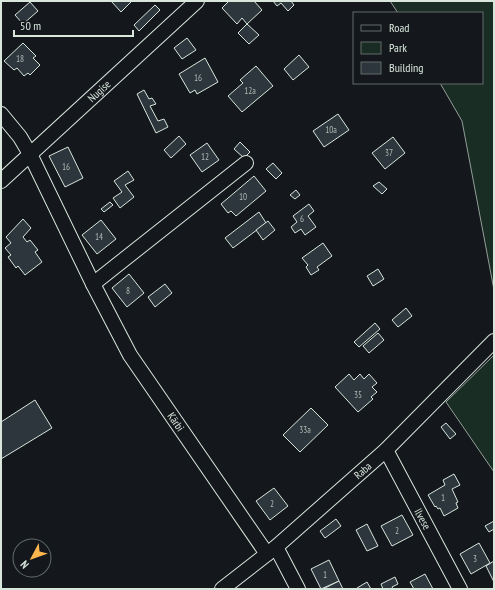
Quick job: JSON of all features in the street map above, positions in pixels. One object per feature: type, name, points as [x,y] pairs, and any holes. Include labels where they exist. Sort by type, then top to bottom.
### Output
[{"type":"street","name":"Nugise","points":[[1,181],[197,1]]},
{"type":"street","name":"Kärbi","points":[[1,114],[20,136],[30,154],[93,284],[130,355],[298,589]]},
{"type":"street","points":[[93,284],[246,163]]},
{"type":"street","name":"Raba","points":[[222,589],[272,551],[386,450],[494,341]]},
{"type":"street","name":"Ilvese","points":[[386,450],[460,589]]},
{"type":"green space","points":[[390,1],[494,1],[494,290],[462,121],[441,84],[483,84],[483,12],[397,12]]},
{"type":"green space","points":[[494,355],[494,472],[446,402]]},
{"type":"building","points":[[111,1],[132,1],[121,12]]},
{"type":"building","points":[[229,1],[254,1],[262,10],[247,24],[242,18],[237,24],[222,8]]},
{"type":"building","points":[[273,1],[291,1],[294,5],[288,11],[281,3],[277,6]]},
{"type":"building","points":[[30,2],[38,11],[23,24],[15,15]]},
{"type":"building","points":[[155,5],[160,10],[139,31],[134,25]]},
{"type":"building","points":[[247,24],[259,35],[249,44],[238,33]]},
{"type":"building","points":[[187,38],[196,50],[182,59],[174,48]]},
{"type":"building","points":[[23,43],[36,56],[33,58],[40,65],[30,75],[28,73],[24,76],[17,68],[14,70],[4,61]]},
{"type":"building","points":[[299,55],[309,67],[293,80],[284,69]]},
{"type":"building","points":[[205,58],[218,82],[197,94],[195,90],[190,93],[179,74]]},
{"type":"building","points":[[256,66],[273,86],[242,112],[228,96],[243,83],[240,80]]},
{"type":"building","points":[[144,90],[149,99],[152,98],[156,104],[150,106],[158,121],[164,119],[168,127],[156,133],[137,94]]},
{"type":"building","points":[[338,114],[349,130],[324,147],[313,131]]},
{"type":"building","points":[[179,136],[186,144],[171,158],[164,150]]},
{"type":"building","points":[[393,137],[405,153],[385,169],[372,153]]},
{"type":"building","points":[[240,142],[250,152],[244,158],[234,149]]},
{"type":"building","points":[[207,143],[219,160],[202,172],[190,155]]},
{"type":"building","points":[[68,147],[83,178],[65,187],[49,156]]},
{"type":"building","points":[[273,163],[282,173],[276,179],[266,169]]},
{"type":"building","points":[[128,171],[134,180],[125,185],[134,197],[120,208],[113,198],[122,192],[114,181]]},
{"type":"building","points":[[254,176],[266,191],[236,216],[231,211],[228,213],[221,204]]},
{"type":"building","points":[[379,182],[387,189],[382,194],[373,186]]},
{"type":"building","points":[[296,190],[300,195],[295,199],[290,195]]},
{"type":"building","points":[[110,202],[113,205],[104,212],[101,209]]},
{"type":"building","points":[[309,204],[314,211],[308,216],[316,227],[305,235],[301,229],[295,233],[291,227],[297,222],[293,216]]},
{"type":"building","points":[[259,212],[266,223],[233,248],[225,238]]},
{"type":"building","points":[[23,219],[31,228],[23,237],[27,242],[30,240],[38,250],[35,252],[42,262],[25,275],[18,266],[16,268],[8,257],[11,255],[5,248],[11,243],[6,237]]},
{"type":"building","points":[[101,220],[116,239],[97,254],[82,235]]},
{"type":"building","points":[[268,221],[275,230],[263,240],[256,230]]},
{"type":"building","points":[[323,243],[332,256],[317,267],[319,270],[311,275],[306,267],[308,265],[302,258]]},
{"type":"building","points":[[378,269],[384,279],[373,286],[367,276]]},
{"type":"building","points":[[129,274],[144,293],[127,307],[112,288]]},
{"type":"building","points":[[165,284],[172,293],[155,307],[148,297]]},
{"type":"building","points":[[406,308],[412,316],[398,327],[392,320]]},
{"type":"building","points":[[375,323],[380,329],[359,347],[354,342]]},
{"type":"building","points":[[378,333],[384,340],[369,353],[363,346]]},
{"type":"building","points":[[349,374],[354,380],[360,374],[364,379],[369,374],[377,383],[372,387],[377,392],[371,397],[373,399],[358,412],[335,387]]},
{"type":"building","points":[[35,400],[52,428],[1,459],[1,422]]},
{"type":"building","points":[[311,408],[328,425],[300,452],[283,435]]},
{"type":"building","points":[[446,423],[456,434],[450,439],[441,427]]},
{"type":"building","points":[[454,474],[460,485],[452,489],[458,502],[456,503],[458,508],[444,516],[440,508],[438,509],[436,506],[435,507],[428,495],[445,485],[443,480]]},
{"type":"building","points":[[274,488],[288,506],[270,520],[256,501]]},
{"type":"building","points":[[402,515],[413,535],[392,546],[381,526]]},
{"type":"building","points":[[336,519],[341,526],[325,538],[320,531]]},
{"type":"building","points":[[494,521],[494,529],[489,532],[485,526]]},
{"type":"building","points":[[367,524],[378,546],[367,551],[356,530]]},
{"type":"building","points":[[479,543],[490,563],[471,574],[460,554]]},
{"type":"building","points":[[329,560],[339,581],[321,589],[311,569]]},
{"type":"building","points":[[494,561],[494,582],[486,566]]},
{"type":"building","points":[[425,574],[433,589],[414,589],[410,582]]},
{"type":"building","points":[[395,577],[398,584],[392,587],[393,589],[383,589],[381,584]]},
{"type":"building","points":[[339,581],[343,589],[323,589]]},
{"type":"building","points":[[367,582],[371,589],[357,589],[357,588]]}]
